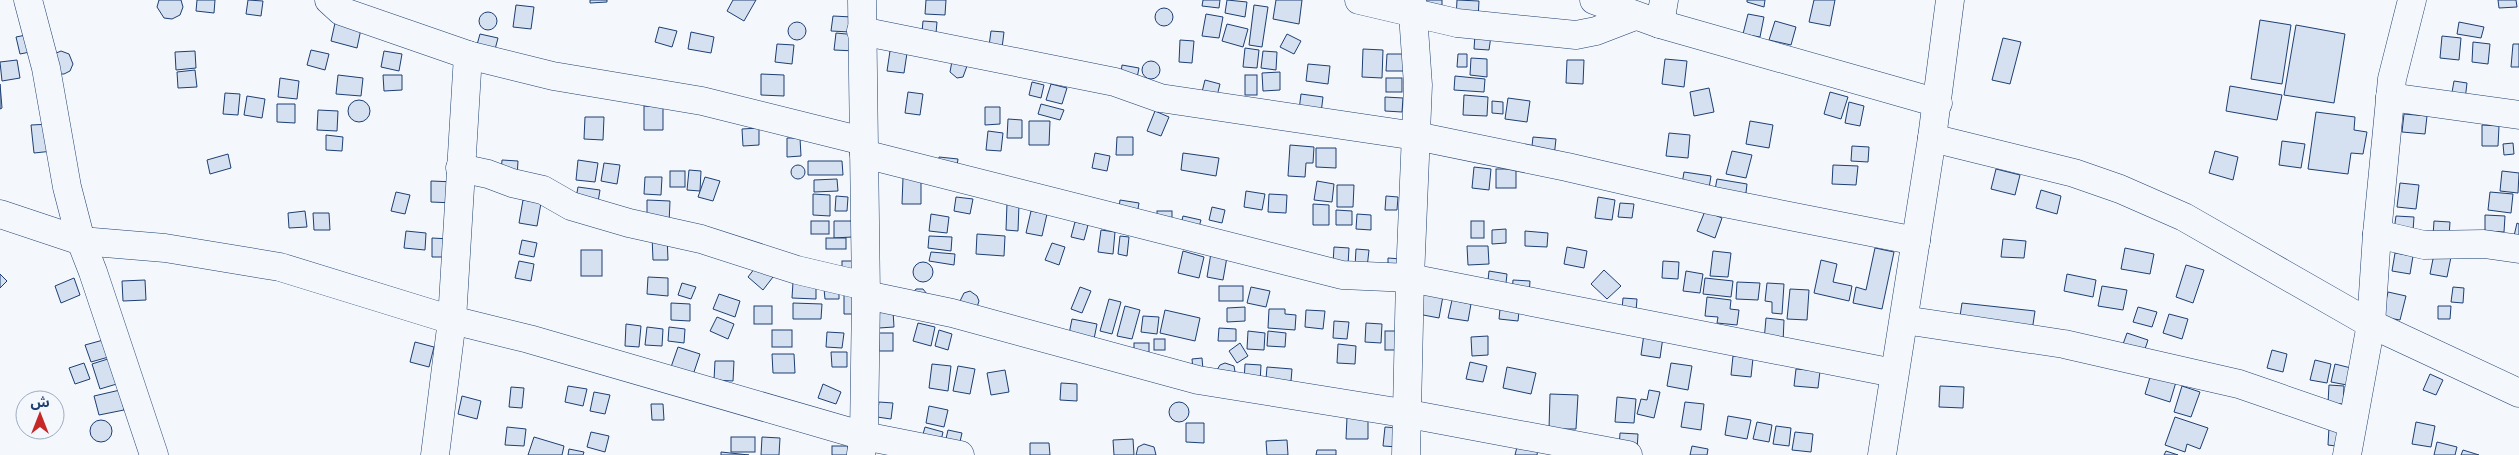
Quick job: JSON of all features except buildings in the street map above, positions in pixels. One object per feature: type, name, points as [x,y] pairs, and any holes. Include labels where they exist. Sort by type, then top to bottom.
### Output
[{"type":"street","points":[[28,0],[46,68],[67,187],[81,241],[94,272],[154,455]]},
{"type":"street","points":[[329,0],[333,6],[341,11],[468,55],[553,76],[702,101],[863,147],[1342,275],[1410,278],[1894,373]]},
{"type":"street","points":[[862,0],[866,291],[862,446]]},
{"type":"street","points":[[1359,0],[1412,7],[1457,23],[1576,35],[1596,31],[1635,16],[1662,12],[1938,103]]},
{"type":"street","points":[[1594,0],[1635,16]]},
{"type":"street","points":[[1882,455],[1938,103],[1950,0]]},
{"type":"street","points":[[2347,455],[2371,324],[2377,234],[2392,79],[2412,0]]},
{"type":"street","points":[[1406,455],[1409,414],[1410,278],[1418,85],[1412,7]]},
{"type":"street","points":[[861,31],[1116,82],[1160,98],[1416,136],[1567,167],[1714,201],[1916,241]]},
{"type":"street","points":[[435,455],[452,320],[468,55]]},
{"type":"street","points":[[2390,97],[2519,115]]},
{"type":"street","points":[[1932,138],[2074,172],[2120,189],[2184,217],[2371,324],[2519,393]]},
{"type":"street","points":[[460,168],[543,190],[571,206],[629,223],[701,239],[866,291],[1198,380],[1409,414],[1628,455]]},
{"type":"street","points":[[0,214],[81,241],[165,248],[280,267],[452,320],[529,339],[862,446],[960,455]]},
{"type":"street","points":[[2377,234],[2424,245],[2484,244],[2519,249]]},
{"type":"street","points":[[1904,320],[2064,344],[2239,384],[2352,423]]}]
